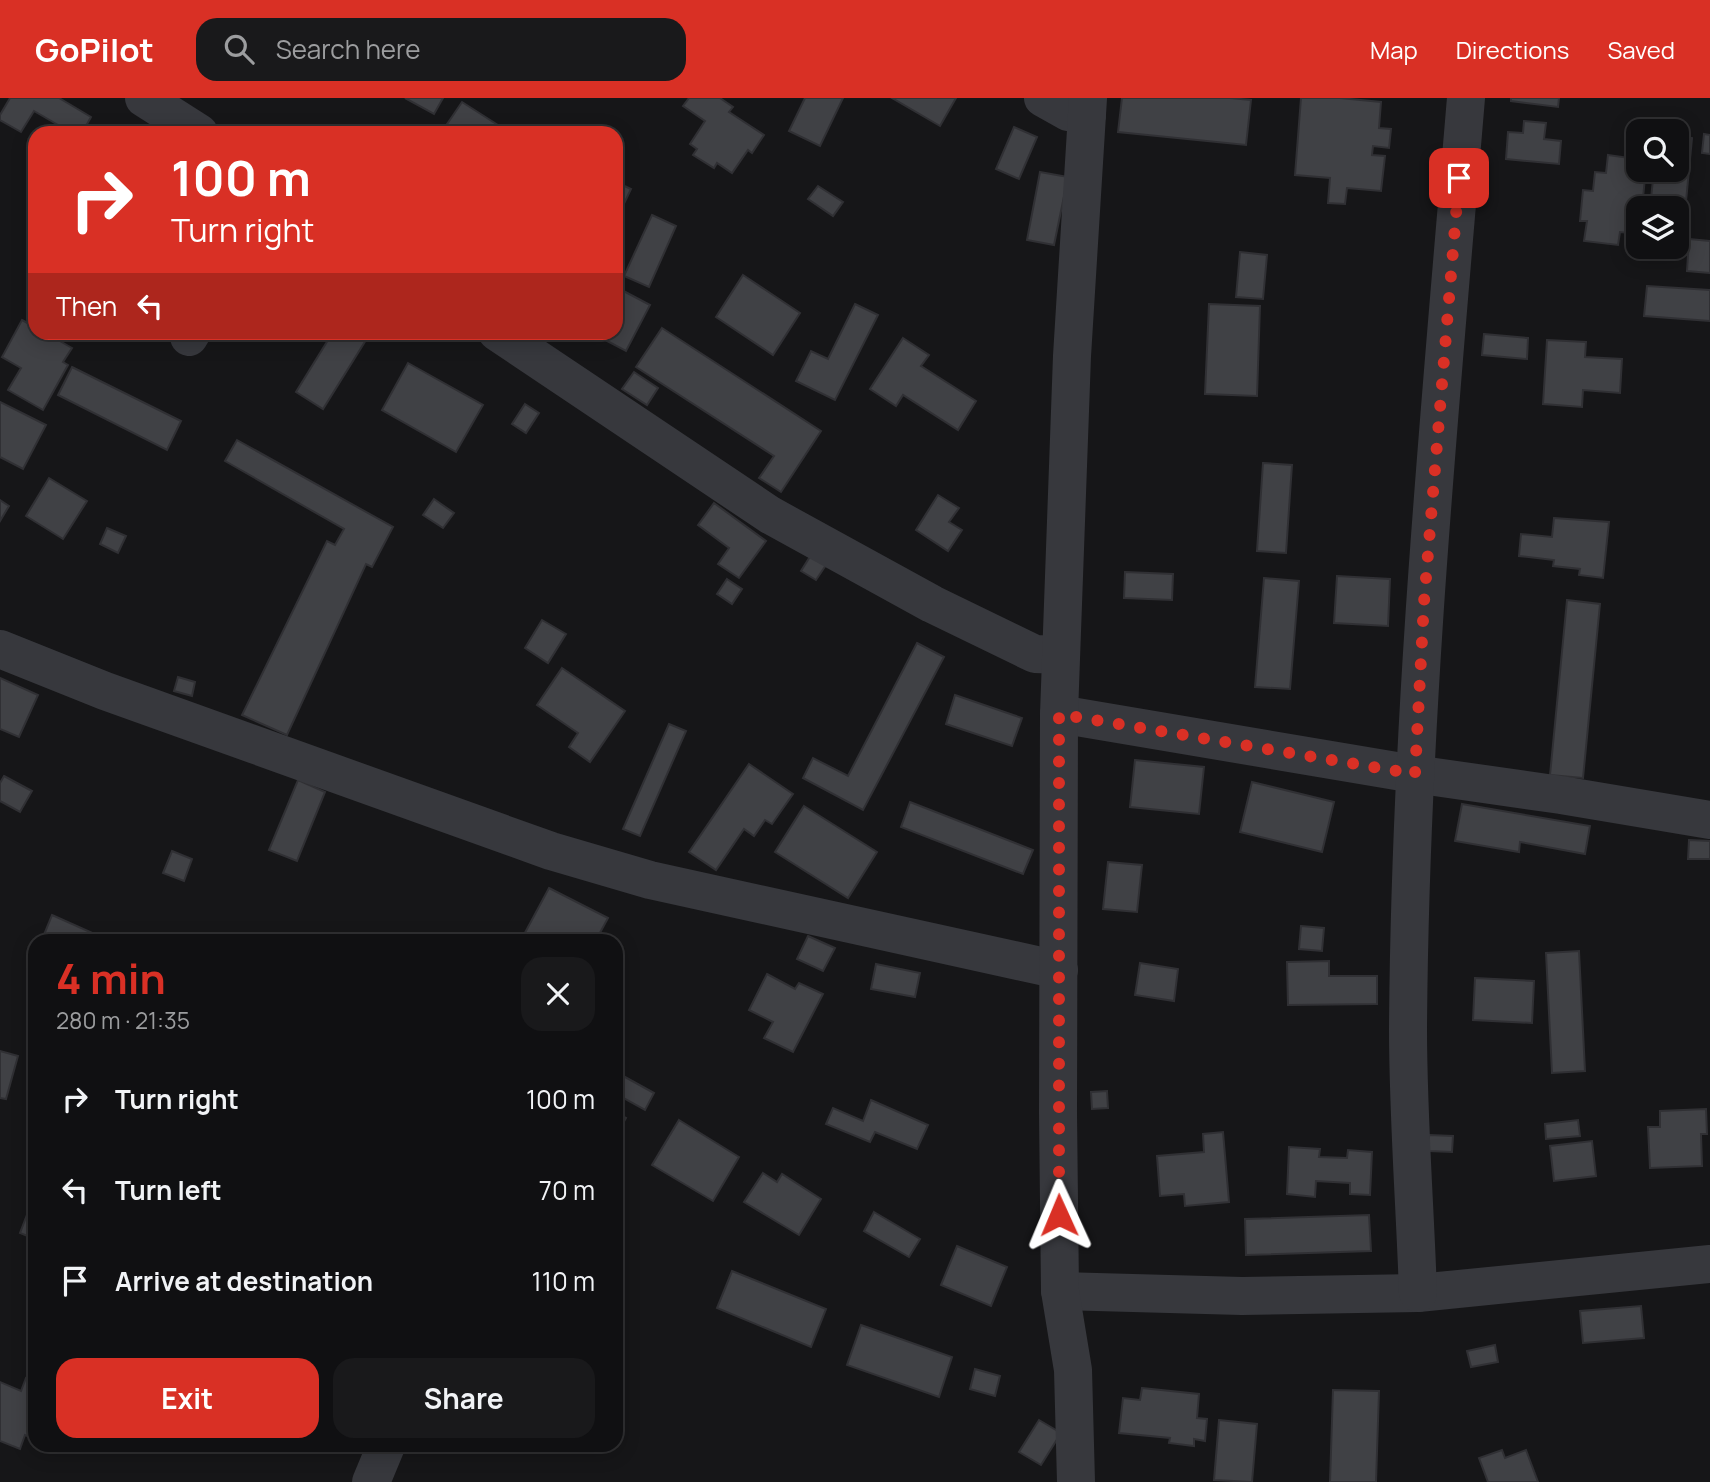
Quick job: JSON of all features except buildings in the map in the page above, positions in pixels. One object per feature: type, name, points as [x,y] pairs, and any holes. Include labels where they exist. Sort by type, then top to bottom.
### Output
[{"type":"street","points":[[144,98],[188,126]]},
{"type":"street","points":[[1043,98],[1068,112],[1087,106],[1072,356],[1059,714],[1060,1292],[1073,1370],[1076,1482]]},
{"type":"street","points":[[1418,1293],[1408,1031],[1415,774],[1424,602],[1466,98]]},
{"type":"street","points":[[509,340],[770,515],[932,604],[1035,654],[1061,655]]},
{"type":"street","points":[[0,649],[140,704],[563,855],[650,880],[1059,970]]},
{"type":"street","points":[[1059,714],[1710,820]]},
{"type":"street","points":[[1060,1292],[1242,1296],[1418,1293],[1710,1264]]},
{"type":"street","points":[[371,1482],[384,1452]]},
{"type":"route","points":[[1059,1215],[1059,714],[1415,774],[1424,602],[1459,178]]}]
